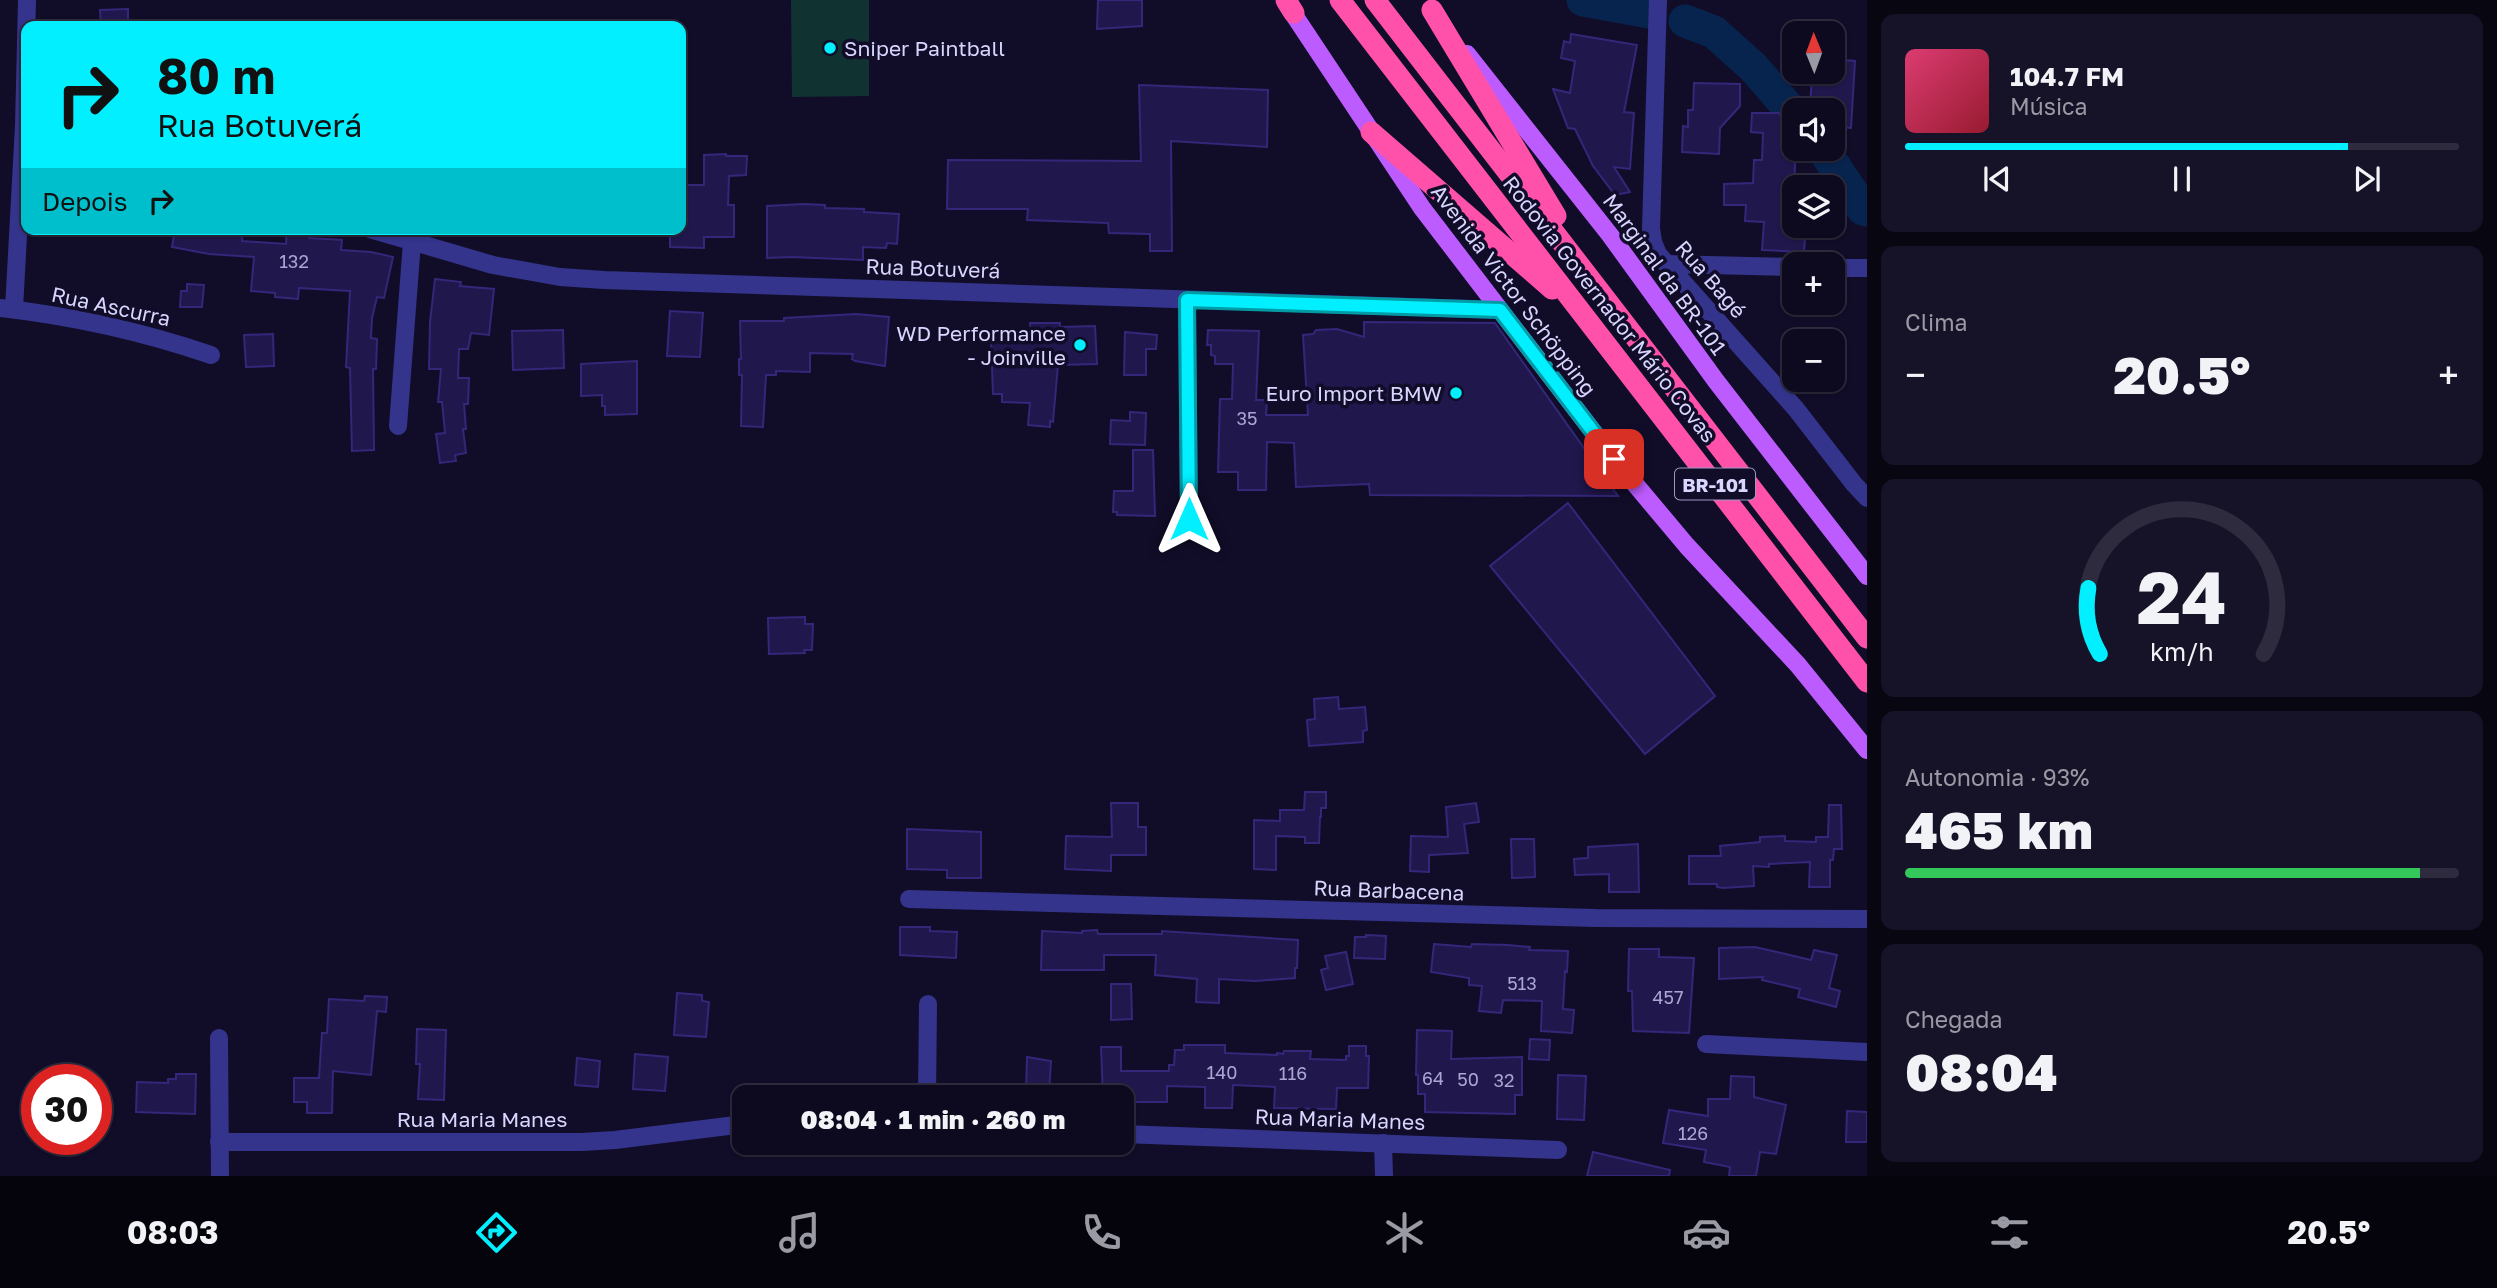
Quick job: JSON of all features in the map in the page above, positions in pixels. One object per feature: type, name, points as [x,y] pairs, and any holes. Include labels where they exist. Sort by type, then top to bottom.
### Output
[{"type":"highway","name":"Rodovia Governador Mário Covas","points":[[1340,0],[1867,682]]},
{"type":"highway","name":"Rodovia Governador Mário Covas","points":[[1375,0],[1867,638]]},
{"type":"highway","points":[[1429,5],[1604,296]]},
{"type":"highway","points":[[1371,132],[1589,321]]},
{"type":"main road","name":"Avenida Victor Schöpping","points":[[1288,4],[1422,208],[1614,459],[1687,546],[1798,665],[1867,750]]},
{"type":"main road","name":"Marginal da BR-101","points":[[1429,5],[1597,218],[1716,381],[1867,576]]},
{"type":"street","points":[[27,0],[27,21]]},
{"type":"street","name":"Rua Bagé","points":[[1658,0],[1651,228],[1658,254],[1797,409],[1867,498]]},
{"type":"street","points":[[7,308],[21,167]]},
{"type":"street","name":"Rua Botuverá","points":[[389,235],[503,267],[560,277],[604,280],[1500,310]]},
{"type":"street","points":[[398,426],[412,242]]},
{"type":"street","points":[[1666,264],[1782,267]]},
{"type":"street","points":[[1845,268],[1867,268]]},
{"type":"street","points":[[1187,300],[1189,519]]},
{"type":"street","name":"Rua Ascurra","points":[[7,308],[165,339],[211,355]]},
{"type":"street","name":"Rua Barbacena","points":[[909,899],[1595,918],[1867,919]]},
{"type":"street","points":[[927,1085],[928,1004]]},
{"type":"street","points":[[219,1038],[219,1176]]},
{"type":"street","points":[[1706,1044],[1867,1052]]},
{"type":"street","name":"Rua Maria Manes","points":[[219,1143],[593,1141],[732,1125]]},
{"type":"street","name":"Rua Maria Manes","points":[[1134,1134],[1558,1150]]},
{"type":"street","points":[[1383,1143],[1384,1176]]},
{"type":"green space","name":"Sniper Paintball","points":[[791,0],[869,0],[869,96],[792,97]]},
{"type":"building","points":[[1098,0],[1142,0],[1142,26],[1097,29]]},
{"type":"building","points":[[128,9],[128,21],[101,21],[100,10]]},
{"type":"building","points":[[1571,34],[1637,45],[1624,112],[1634,113],[1630,169],[1614,167],[1630,192],[1615,195],[1593,166],[1575,129],[1568,128],[1553,89],[1570,93],[1575,61],[1561,58],[1564,41],[1570,43]]},
{"type":"building","points":[[1845,60],[1855,61],[1851,128],[1845,127],[1845,98],[1811,98],[1811,84],[1845,84]]},
{"type":"building","points":[[1694,83],[1740,84],[1740,106],[1720,128],[1719,154],[1682,152],[1683,126],[1688,127],[1688,110],[1693,110]]},
{"type":"building","points":[[1139,85],[1268,90],[1267,147],[1171,141],[1172,251],[1150,251],[1150,234],[1109,233],[1108,223],[1027,220],[1028,209],[947,209],[948,160],[1141,161]]},
{"type":"building","points":[[1752,113],[1779,113],[1782,118],[1782,161],[1795,161],[1794,175],[1782,175],[1782,238],[1805,238],[1804,252],[1762,250],[1764,222],[1745,221],[1746,205],[1724,205],[1724,184],[1753,183],[1754,160],[1762,160],[1763,133],[1751,132]]},
{"type":"building","points":[[704,155],[747,156],[746,175],[729,176],[728,205],[734,205],[734,237],[704,237],[704,248],[670,247],[670,235],[686,235],[686,185],[704,185]]},
{"type":"building","points":[[803,204],[899,214],[897,244],[887,243],[886,248],[863,247],[863,260],[767,258],[767,206]]},
{"type":"building","points":[[174,235],[242,235],[242,241],[286,244],[287,235],[309,235],[309,238],[342,240],[341,250],[393,257],[384,298],[377,297],[372,318],[371,338],[377,339],[376,369],[373,369],[374,450],[352,451],[350,368],[346,367],[350,291],[299,288],[298,299],[275,297],[275,293],[251,291],[254,257],[209,254],[172,247]]},
{"type":"building","points":[[435,279],[461,282],[460,286],[494,289],[489,335],[471,333],[468,349],[459,349],[458,378],[469,378],[468,404],[464,404],[466,429],[463,429],[466,453],[455,455],[456,461],[440,463],[436,434],[445,433],[442,402],[438,402],[441,369],[429,369],[430,322]]},
{"type":"building","points":[[187,284],[204,285],[202,307],[180,307],[181,291],[187,291]]},
{"type":"building","points":[[670,311],[703,313],[700,357],[667,356]]},
{"type":"building","points":[[856,314],[889,317],[885,366],[855,361],[852,359],[853,354],[810,353],[810,372],[776,371],[776,375],[766,375],[763,427],[741,426],[740,321],[784,321],[784,318]]},
{"type":"building","name":"Euro Import BMW","points":[[1364,322],[1495,323],[1618,496],[1370,495],[1369,484],[1296,487],[1294,443],[1267,442],[1266,490],[1238,490],[1238,472],[1218,472],[1220,399],[1232,399],[1233,364],[1215,364],[1211,345],[1207,345],[1208,330],[1259,331],[1256,400],[1267,400],[1266,415],[1308,415],[1303,335],[1313,334],[1316,330],[1337,329],[1364,337]]},
{"type":"building","points":[[1030,323],[1060,323],[1060,327],[1095,326],[1097,364],[1058,365],[1053,422],[1050,421],[1050,427],[1028,425],[1030,403],[1002,402],[1002,394],[993,394],[991,338],[1031,338]]},
{"type":"building","points":[[563,330],[564,368],[513,370],[512,331]]},
{"type":"building","points":[[1125,332],[1157,335],[1156,349],[1146,349],[1146,375],[1124,375]]},
{"type":"building","points":[[273,334],[274,366],[246,367],[244,335]]},
{"type":"building","points":[[637,361],[637,414],[605,415],[602,395],[581,396],[581,364]]},
{"type":"building","points":[[1130,412],[1146,413],[1145,445],[1110,444],[1111,420],[1130,421]]},
{"type":"building","points":[[1133,450],[1153,450],[1155,516],[1117,515],[1117,512],[1113,512],[1114,491],[1133,491]]},
{"type":"building","points":[[1568,503],[1715,696],[1645,754],[1490,566]]},
{"type":"building","points":[[805,617],[805,624],[813,624],[812,650],[804,650],[805,653],[769,654],[768,618]]},
{"type":"building","points":[[1338,697],[1339,709],[1365,707],[1367,730],[1363,731],[1363,742],[1309,746],[1307,720],[1315,719],[1314,699]]},
{"type":"building","points":[[1305,792],[1326,792],[1326,808],[1321,808],[1319,843],[1305,843],[1305,837],[1276,836],[1276,870],[1254,869],[1254,820],[1280,821],[1280,810],[1304,810]]},
{"type":"building","points":[[1111,803],[1138,803],[1138,827],[1146,827],[1146,855],[1111,855],[1111,871],[1065,869],[1066,836],[1112,837]]},
{"type":"building","points":[[1476,803],[1479,822],[1464,824],[1468,853],[1429,855],[1429,872],[1410,871],[1411,836],[1448,837],[1446,807]]},
{"type":"building","points":[[1829,805],[1841,805],[1842,849],[1834,849],[1833,860],[1830,860],[1830,887],[1809,887],[1810,862],[1769,864],[1769,867],[1753,866],[1754,886],[1723,888],[1717,887],[1717,884],[1689,884],[1689,856],[1721,856],[1720,846],[1760,842],[1760,837],[1785,836],[1785,841],[1816,842],[1816,837],[1828,837]]},
{"type":"building","points":[[907,829],[981,832],[981,878],[947,878],[947,870],[907,869]]},
{"type":"building","points":[[1511,839],[1534,839],[1535,877],[1512,878]]},
{"type":"building","points":[[1638,844],[1639,892],[1609,892],[1609,874],[1575,875],[1574,859],[1588,858],[1588,847]]},
{"type":"building","points":[[900,927],[930,927],[930,931],[957,932],[956,958],[900,955]]},
{"type":"building","points":[[1097,930],[1098,934],[1162,934],[1162,931],[1298,940],[1295,978],[1255,981],[1219,979],[1219,1003],[1196,1002],[1197,979],[1155,975],[1156,955],[1104,955],[1104,970],[1041,970],[1042,931],[1082,933]]},
{"type":"building","points":[[1386,936],[1385,959],[1354,958],[1355,937]]},
{"type":"building","points":[[1434,944],[1471,947],[1472,944],[1508,945],[1530,947],[1529,950],[1568,951],[1563,1009],[1574,1010],[1572,1033],[1541,1031],[1542,1001],[1503,1000],[1501,1013],[1479,1011],[1482,986],[1469,985],[1469,978],[1431,972]]},
{"type":"building","points":[[1755,947],[1811,960],[1814,950],[1837,955],[1829,988],[1840,991],[1836,1007],[1798,997],[1800,989],[1762,980],[1763,977],[1719,979],[1719,948]]},
{"type":"building","points":[[1629,949],[1659,949],[1659,957],[1694,958],[1689,1033],[1633,1031],[1632,991],[1628,991]]},
{"type":"building","points":[[1346,952],[1353,984],[1326,990],[1321,970],[1328,968],[1325,956]]},
{"type":"building","points":[[1111,984],[1131,984],[1132,1019],[1111,1020]]},
{"type":"building","points":[[677,993],[702,995],[702,1001],[709,1002],[706,1037],[674,1035]]},
{"type":"building","points":[[365,996],[387,997],[386,1012],[377,1011],[371,1075],[333,1071],[332,1113],[307,1113],[307,1102],[294,1102],[294,1078],[319,1078],[322,1033],[327,1033],[329,999],[364,1001]]},
{"type":"building","points":[[417,1029],[446,1030],[444,1100],[418,1099],[420,1064],[416,1064]]},
{"type":"building","points":[[1417,1030],[1452,1031],[1451,1059],[1522,1057],[1522,1095],[1515,1095],[1515,1114],[1425,1112],[1425,1094],[1418,1094],[1416,1075]]},
{"type":"building","points":[[1530,1039],[1550,1040],[1549,1060],[1529,1059]]},
{"type":"building","points":[[1184,1045],[1225,1045],[1225,1053],[1277,1055],[1283,1054],[1284,1051],[1311,1051],[1310,1059],[1346,1060],[1349,1046],[1366,1046],[1366,1056],[1369,1056],[1368,1088],[1337,1088],[1336,1109],[1274,1108],[1275,1087],[1233,1085],[1232,1108],[1205,1108],[1205,1087],[1167,1086],[1167,1102],[1134,1102],[1134,1085],[1103,1085],[1101,1047],[1121,1047],[1121,1071],[1169,1071],[1169,1065],[1174,1065],[1175,1050],[1184,1050]]},
{"type":"building","points":[[635,1054],[668,1057],[665,1091],[633,1089]]},
{"type":"building","points":[[1027,1057],[1051,1061],[1050,1085],[1026,1085]]},
{"type":"building","points":[[577,1058],[600,1061],[598,1087],[575,1085]]},
{"type":"building","points":[[176,1074],[196,1074],[195,1114],[136,1112],[137,1082],[168,1083],[168,1079],[176,1079]]},
{"type":"building","points":[[1558,1075],[1586,1076],[1584,1120],[1557,1119]]},
{"type":"building","points":[[1731,1076],[1754,1077],[1754,1097],[1786,1105],[1776,1154],[1760,1152],[1756,1176],[1729,1176],[1730,1167],[1704,1162],[1706,1150],[1663,1143],[1669,1110],[1708,1116],[1708,1099],[1730,1099]]},
{"type":"building","points":[[1847,1111],[1867,1112],[1867,1142],[1846,1142]]},
{"type":"building","points":[[1593,1152],[1670,1170],[1669,1176],[1587,1176]]},
{"type":"waterway","points":[[1583,0],[1649,12]]},
{"type":"waterway","points":[[1685,21],[1714,32],[1753,67],[1782,100]]},
{"type":"waterway","points":[[1831,161],[1863,209],[1867,210]]},
{"type":"place","name":"Sniper Paintball","points":[[830,48]]},
{"type":"place","name":"WD Performance - Joinville","points":[[1080,345]]},
{"type":"place","name":"Euro Import BMW","points":[[1456,393]]},
{"type":"route","points":[[1189,519],[1187,300],[1500,310],[1614,459]]}]
